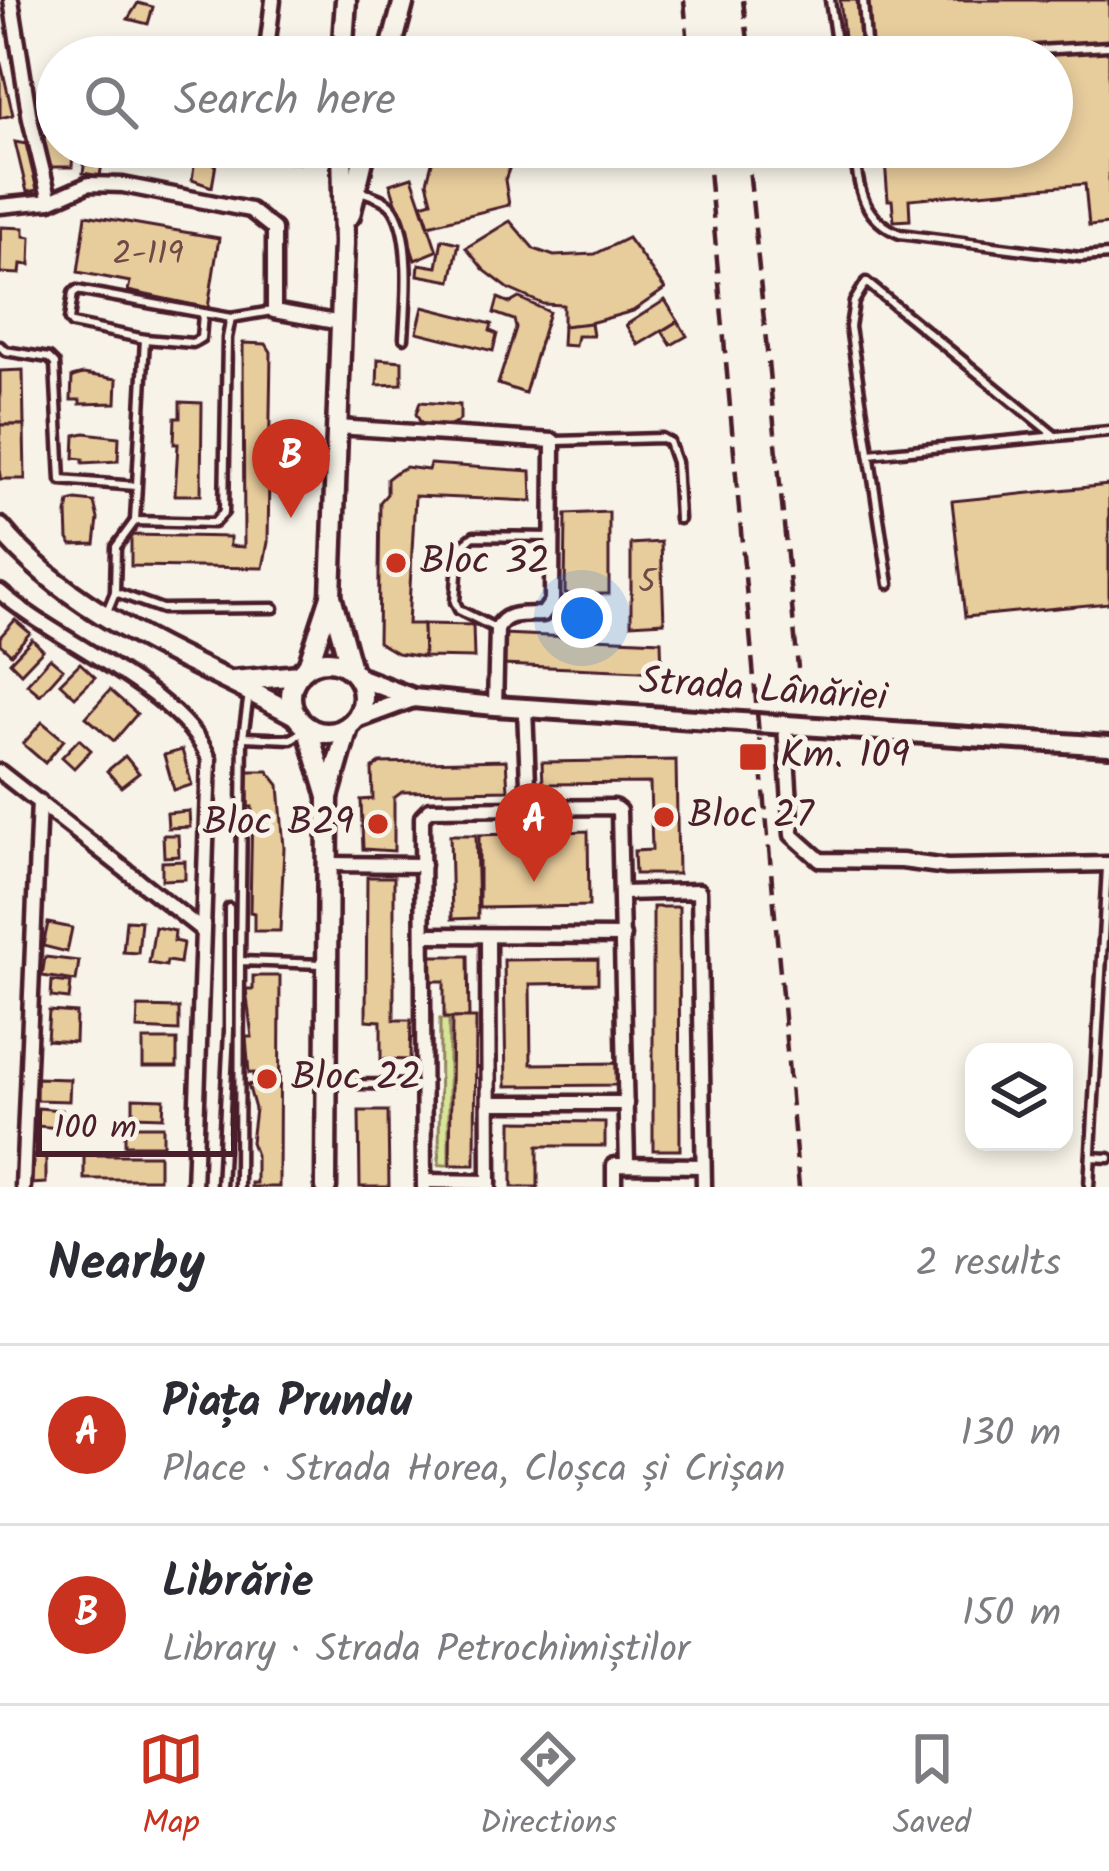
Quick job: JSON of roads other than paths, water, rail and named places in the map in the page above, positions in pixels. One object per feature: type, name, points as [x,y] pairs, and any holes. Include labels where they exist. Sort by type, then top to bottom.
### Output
[{"type":"main road","points":[[343,36],[346,0]]},
{"type":"main road","points":[[394,36],[404,0]]},
{"type":"main road","points":[[326,1187],[328,796],[364,698],[331,596],[342,168]]},
{"type":"main road","points":[[344,243],[361,168]]},
{"type":"main road","points":[[0,528],[36,567],[105,617],[327,733],[352,723]]},
{"type":"main road","points":[[328,796],[291,695],[331,596]]},
{"type":"main road","points":[[242,686],[329,661],[354,673]]},
{"type":"street","points":[[11,0],[36,146]]},
{"type":"street","points":[[269,36],[273,0]]},
{"type":"street","points":[[42,168],[50,201]]},
{"type":"street","points":[[0,206],[50,201],[89,184],[123,185],[250,210],[274,229],[274,311],[341,322]]},
{"type":"street","points":[[337,427],[553,441],[550,608],[543,614],[507,616],[497,629],[495,706]]},
{"type":"street","points":[[0,592],[172,710],[200,737],[209,759],[194,1187]]},
{"type":"street","points":[[354,673],[413,698]]},
{"type":"street","points":[[352,723],[413,698]]},
{"type":"street","name":"Strada Lânăriei","points":[[413,698],[1109,746]]},
{"type":"street","points":[[525,708],[529,808]]},
{"type":"street","points":[[785,725],[792,835],[820,860],[946,867],[1108,864]]},
{"type":"street","points":[[0,772],[202,930]]},
{"type":"street","points":[[23,1187],[39,801]]},
{"type":"street","points":[[488,936],[489,1184],[424,1184],[424,812],[614,807],[619,811],[627,1165]]},
{"type":"street","points":[[327,864],[423,865]]},
{"type":"street","points":[[622,893],[699,891],[704,1187]]},
{"type":"street","points":[[423,935],[623,936]]},
{"type":"street","points":[[489,1103],[626,1103]]},
{"type":"street","points":[[614,1187],[614,1166],[703,1166]]},
{"type":"lane","points":[[830,0],[835,36]]},
{"type":"lane","points":[[862,0],[865,36]]},
{"type":"lane","points":[[1073,48],[1109,46]]},
{"type":"lane","points":[[858,168],[872,217],[900,234],[1080,257],[1109,255]]},
{"type":"lane","points":[[356,190],[377,197],[396,214],[408,275],[404,338]]},
{"type":"lane","points":[[889,584],[850,327],[854,302],[866,282],[1055,436]]},
{"type":"lane","points":[[203,314],[197,342],[145,339],[69,320],[77,290],[231,318],[274,311]]},
{"type":"lane","points":[[135,520],[214,523],[224,512],[231,318]]},
{"type":"lane","points":[[105,617],[115,592],[116,547],[135,520],[145,339]]},
{"type":"lane","points":[[0,346],[5,351],[49,358],[55,364],[61,480],[136,486]]},
{"type":"lane","points":[[869,454],[1109,431]]},
{"type":"lane","points":[[553,441],[662,438],[669,442],[676,462],[680,519]]},
{"type":"lane","points":[[497,629],[459,610],[455,602],[459,548],[474,536],[553,537]]},
{"type":"lane","points":[[115,592],[162,609],[274,608]]},
{"type":"lane","points":[[239,1187],[242,686]]},
{"type":"lane","points":[[243,737],[291,739],[302,722]]},
{"type":"lane","points":[[1089,1187],[1108,864]]},
{"type":"lane","points":[[221,1187],[229,908]]},
{"type":"lane","points":[[240,961],[327,964]]},
{"type":"lane","points":[[229,1031],[239,1032]]},
{"type":"lane","points":[[327,1070],[360,1084],[423,1085]]},
{"type":"lane","points":[[1090,1157],[1109,1158]]},
{"type":"railway","points":[[684,0],[687,36]]},
{"type":"railway","points":[[743,0],[747,36]]},
{"type":"railway","points":[[709,168],[799,1187]]},
{"type":"railway","points":[[749,168],[798,668]]},
{"type":"place","name":"Librărie","points":[[291,518]]},
{"type":"place","name":"Bloc 32","points":[[396,563]]},
{"type":"place","name":"Km. 109","points":[[753,757]]},
{"type":"place","name":"Bloc 27","points":[[664,817]]},
{"type":"place","name":"Bloc B29","points":[[378,824]]},
{"type":"place","name":"Piața Prundu","points":[[534,882]]},
{"type":"place","name":"Bloc 22","points":[[267,1079]]}]
